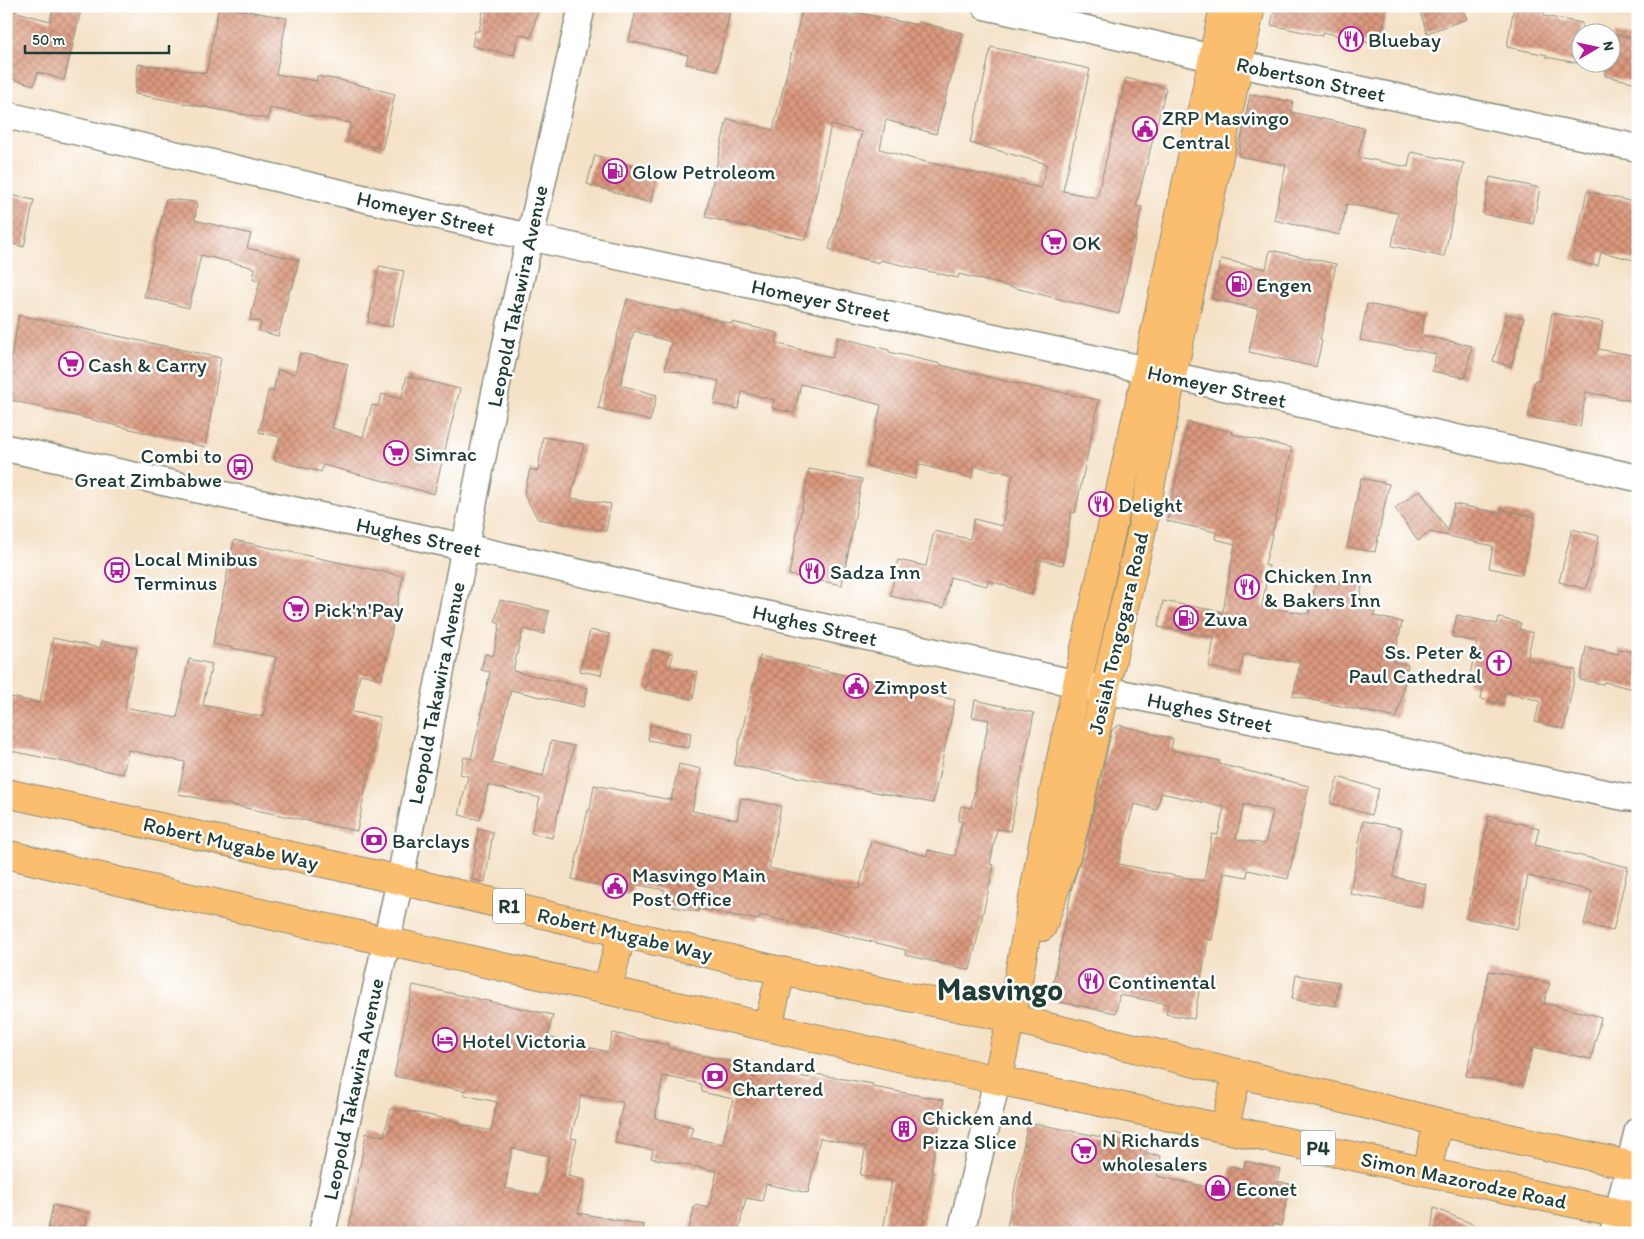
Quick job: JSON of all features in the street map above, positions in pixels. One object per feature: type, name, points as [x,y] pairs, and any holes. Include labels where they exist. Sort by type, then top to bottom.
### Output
[{"type":"highway","name":"Josiah Tongogara Road","points":[[1011,1018],[1070,844],[1140,538],[1160,373],[1212,58],[1224,6]]},
{"type":"highway","name":"Josiah Tongogara Road","points":[[997,1080],[1011,1018],[1044,838],[1077,684],[1160,373],[1239,64],[1251,6]]},
{"type":"highway","name":"Robert Mugabe Way","points":[[6,793],[400,880],[782,971],[1011,1018]]},
{"type":"highway","points":[[6,854],[385,942],[607,990],[997,1080]]},
{"type":"highway","points":[[607,990],[622,933]]},
{"type":"highway","points":[[768,1027],[782,971]]},
{"type":"highway","points":[[1011,1018],[1438,1122],[1634,1166]]},
{"type":"highway","points":[[1224,1128],[1237,1074]]},
{"type":"highway","name":"Simon Mazorodze Road","points":[[997,1080],[1427,1171],[1623,1221]]},
{"type":"highway","points":[[1427,1171],[1438,1122]]},
{"type":"street","name":"Leopold Takawira Avenue","points":[[322,1233],[400,880],[495,393],[582,6]]},
{"type":"street","name":"Robertson Street","points":[[985,6],[1239,64],[1638,148]]},
{"type":"street","name":"Homeyer Street","points":[[6,115],[529,237],[1638,478]]},
{"type":"street","name":"Hughes Street","points":[[6,448],[464,547],[1077,684],[1633,801]]},
{"type":"street","points":[[961,1233],[997,1080]]},
{"type":"street","points":[[1623,1221],[1634,1166],[1638,1130]]},
{"type":"building","points":[[54,6],[82,6],[64,80],[38,72],[34,85],[12,79],[13,77],[6,75],[6,9],[50,21]]},
{"type":"building","points":[[219,6],[287,18],[276,74],[317,81],[317,76],[395,94],[382,149],[347,140],[351,123],[270,108],[268,119],[135,94],[138,64],[206,73]]},
{"type":"building","points":[[484,6],[539,6],[531,37],[518,34],[514,55],[472,46],[475,31],[479,31]]},
{"type":"building","points":[[637,6],[709,6],[730,11],[717,70],[686,64],[688,55],[629,41]]},
{"type":"building","points":[[803,6],[813,6],[854,16],[855,12],[917,25],[918,22],[963,33],[936,134],[886,120],[880,149],[913,159],[1041,188],[1047,164],[970,143],[991,47],[1090,69],[1063,191],[1097,198],[1126,78],[1166,88],[1136,206],[1142,207],[1119,314],[959,274],[958,278],[880,260],[879,263],[829,249],[862,132],[831,125],[806,240],[705,217],[727,119],[773,130]]},
{"type":"building","points":[[1275,6],[1388,6],[1379,45],[1323,32],[1322,36],[1271,25]]},
{"type":"building","points":[[1418,6],[1462,6],[1467,19],[1427,33]]},
{"type":"building","points":[[1514,6],[1526,6],[1545,10],[1544,16],[1577,22],[1572,22],[1572,62],[1507,47]]},
{"type":"building","points":[[1622,36],[1638,39],[1638,83],[1605,76],[1606,72],[1622,72]]},
{"type":"building","points":[[1250,94],[1293,102],[1291,112],[1364,128],[1358,157],[1408,167],[1411,152],[1464,163],[1444,257],[1392,246],[1398,213],[1347,204],[1340,235],[1274,220],[1286,165],[1238,156]]},
{"type":"building","points":[[595,155],[658,174],[650,203],[587,184]]},
{"type":"building","points":[[1490,177],[1540,188],[1533,224],[1483,214]]},
{"type":"building","points":[[1587,191],[1638,203],[1638,261],[1601,252],[1598,266],[1572,260]]},
{"type":"building","points":[[6,194],[34,200],[24,247],[6,242]]},
{"type":"building","points":[[166,199],[197,202],[195,220],[251,234],[247,248],[299,260],[278,336],[259,331],[261,322],[250,320],[260,281],[253,279],[255,268],[201,255],[189,308],[144,297]]},
{"type":"building","points":[[1270,250],[1336,264],[1316,367],[1249,352],[1258,309],[1212,299],[1221,259],[1266,269]]},
{"type":"building","points":[[379,266],[404,271],[392,327],[368,322]]},
{"type":"building","points":[[627,299],[778,333],[776,343],[832,358],[838,337],[889,350],[889,352],[1009,382],[1099,400],[1075,513],[1071,512],[1063,565],[1037,559],[1032,595],[988,580],[987,586],[950,577],[944,608],[890,596],[898,560],[926,566],[934,531],[970,539],[974,519],[1002,526],[1013,474],[975,466],[972,478],[918,464],[915,479],[867,466],[881,405],[801,384],[794,413],[772,408],[774,400],[742,392],[738,409],[714,404],[719,381],[665,369],[671,342],[634,331],[620,385],[657,395],[650,421],[598,408]]},
{"type":"building","points":[[1367,304],[1425,315],[1421,335],[1472,346],[1465,378],[1432,371],[1436,354],[1360,340]]},
{"type":"building","points":[[1552,313],[1603,322],[1598,349],[1638,356],[1638,402],[1586,392],[1580,427],[1528,417],[1535,380],[1540,381]]},
{"type":"building","points":[[1506,314],[1524,318],[1511,367],[1493,361]]},
{"type":"building","points":[[19,315],[221,358],[205,447],[6,399],[6,387]]},
{"type":"building","points":[[300,353],[348,364],[332,428],[363,437],[372,405],[378,406],[382,394],[401,399],[407,376],[460,389],[434,494],[323,465],[321,472],[274,460],[280,437],[259,432],[268,391],[273,392],[278,370],[295,374]]},
{"type":"building","points":[[1188,422],[1292,448],[1265,565],[1269,566],[1262,607],[1309,614],[1317,577],[1362,586],[1360,598],[1367,600],[1365,607],[1375,609],[1374,616],[1402,622],[1394,662],[1408,665],[1397,718],[1293,696],[1300,663],[1244,654],[1240,673],[1209,667],[1214,637],[1158,627],[1163,601],[1223,612],[1235,544],[1215,539],[1216,532],[1167,521]]},
{"type":"building","points":[[543,437],[584,444],[571,498],[611,504],[606,531],[538,519],[524,495],[530,469],[538,471]]},
{"type":"building","points":[[809,469],[862,479],[842,585],[789,575]]},
{"type":"building","points":[[1361,478],[1389,484],[1375,552],[1347,547]]},
{"type":"building","points":[[1420,490],[1448,531],[1454,504],[1500,513],[1501,509],[1535,517],[1522,575],[1489,568],[1493,546],[1430,532],[1418,541],[1395,508]]},
{"type":"building","points":[[1572,529],[1599,536],[1586,589],[1559,582]]},
{"type":"building","points":[[234,540],[403,576],[382,679],[360,674],[352,712],[380,717],[357,831],[178,794],[185,762],[128,750],[123,774],[6,750],[6,696],[40,703],[53,638],[100,648],[101,641],[137,648],[125,707],[177,718],[189,659],[212,664],[203,705],[263,717],[276,657],[213,644]]},
{"type":"building","points":[[500,600],[549,611],[544,634],[523,629],[513,671],[588,688],[583,707],[511,690],[492,763],[543,776],[551,741],[574,746],[552,838],[531,833],[540,798],[488,785],[480,820],[459,815],[468,776],[460,774],[464,757],[471,759],[482,713],[490,672],[481,670],[485,654],[493,656],[500,624],[495,622]]},
{"type":"building","points":[[1457,615],[1497,624],[1499,618],[1521,623],[1519,629],[1533,633],[1527,660],[1576,670],[1564,729],[1535,722],[1540,701],[1505,692],[1502,704],[1481,699],[1483,687],[1468,684],[1477,642],[1452,637]]},
{"type":"building","points":[[590,630],[610,634],[601,675],[580,671]]},
{"type":"building","points":[[1586,647],[1618,654],[1619,649],[1638,653],[1638,690],[1604,682],[1603,684],[1580,680]]},
{"type":"building","points":[[653,650],[673,654],[670,667],[698,672],[693,699],[645,690]]},
{"type":"building","points":[[760,656],[955,700],[933,803],[734,765]]},
{"type":"building","points":[[975,700],[1034,713],[1010,831],[997,829],[990,864],[994,865],[970,970],[905,955],[906,950],[760,915],[759,920],[699,909],[698,912],[662,904],[665,890],[633,884],[631,894],[572,879],[588,810],[590,810],[594,785],[671,800],[679,764],[701,769],[692,811],[737,820],[741,798],[781,806],[769,868],[859,889],[871,841],[927,856],[928,850],[955,856],[962,821],[958,821],[961,806],[971,808],[989,720],[972,717]]},
{"type":"building","points":[[650,725],[691,733],[689,748],[648,740]]},
{"type":"building","points":[[1119,725],[1173,739],[1171,750],[1220,761],[1219,764],[1309,786],[1288,879],[1248,870],[1247,877],[1224,873],[1212,940],[1208,940],[1194,1019],[1166,1014],[1168,1004],[1119,995],[1116,1013],[1050,1000],[1072,887],[1085,847],[1112,730]],"holes":[[[1161,793],[1224,807],[1218,835],[1212,834],[1204,881],[1118,864],[1134,804],[1157,810]],[[1244,804],[1273,811],[1265,844],[1236,839]]]},
{"type":"building","points":[[1338,777],[1379,789],[1371,815],[1330,803]]},
{"type":"building","points":[[1489,816],[1539,828],[1535,845],[1628,867],[1613,931],[1584,924],[1592,891],[1528,876],[1517,929],[1466,918]]},
{"type":"building","points":[[1363,821],[1402,828],[1393,877],[1426,884],[1421,907],[1350,894]]},
{"type":"building","points":[[478,828],[493,832],[485,882],[472,880]]},
{"type":"building","points":[[1489,971],[1550,983],[1544,1003],[1601,1017],[1591,1059],[1533,1047],[1523,1085],[1466,1076]]},
{"type":"building","points":[[1296,975],[1339,982],[1336,1006],[1292,999]]},
{"type":"building","points":[[413,985],[553,1015],[548,1037],[608,1052],[613,1033],[668,1045],[668,1048],[809,1078],[810,1073],[873,1084],[873,1087],[944,1100],[921,1233],[897,1233],[883,1230],[892,1181],[860,1175],[866,1147],[820,1138],[808,1193],[766,1184],[762,1201],[746,1198],[738,1233],[688,1233],[695,1205],[709,1208],[717,1171],[651,1158],[653,1150],[615,1143],[623,1102],[581,1095],[571,1138],[577,1139],[568,1176],[585,1180],[578,1213],[644,1225],[643,1233],[348,1233],[366,1133],[384,1136],[391,1108],[448,1119],[459,1122],[459,1124],[491,1131],[497,1102],[464,1095],[465,1091],[394,1076]],"holes":[[[663,1076],[701,1084],[702,1092],[733,1099],[723,1144],[690,1138],[693,1127],[655,1118]],[[512,1148],[549,1156],[540,1195],[505,1188]]]},
{"type":"building","points":[[1028,1122],[1111,1139],[1114,1133],[1148,1141],[1146,1153],[1161,1156],[1157,1176],[1226,1191],[1231,1166],[1244,1169],[1245,1161],[1280,1169],[1277,1181],[1290,1184],[1281,1226],[1273,1224],[1271,1233],[1034,1233],[1007,1227]]},
{"type":"building","points":[[53,1205],[88,1213],[84,1233],[47,1233]]},
{"type":"building","points":[[1434,1208],[1494,1233],[1431,1233]]},
{"type":"place","name":"Bluebay","points":[[1351,39]]},
{"type":"place","name":"ZRP Masvingo Central","points":[[1145,129]]},
{"type":"place","name":"Glow Petroleom","points":[[615,171]]},
{"type":"place","name":"OK","points":[[1054,242]]},
{"type":"place","name":"Engen","points":[[1239,284]]},
{"type":"place","name":"Cash & Carry","points":[[71,364]]},
{"type":"place","name":"Simrac","points":[[396,453]]},
{"type":"place","name":"Combi to Great Zimbabwe","points":[[240,467]]},
{"type":"place","name":"Delight","points":[[1101,504]]},
{"type":"place","name":"Local Minibus Terminus","points":[[117,570]]},
{"type":"place","name":"Sadza Inn","points":[[812,571]]},
{"type":"place","name":"Chicken Inn & Bakers Inn","points":[[1247,587]]},
{"type":"place","name":"Pick'n'Pay","points":[[296,609]]},
{"type":"place","name":"Zuva","points":[[1186,618]]},
{"type":"place","name":"Ss. Peter & Paul Cathedral","points":[[1499,663]]},
{"type":"place","name":"Zimpost","points":[[856,686]]},
{"type":"place","name":"Barclays","points":[[374,840]]},
{"type":"place","name":"Masvingo Main Post Office","points":[[615,886]]},
{"type":"place","name":"Continental","points":[[1091,981]]},
{"type":"place","name":"Hotel Victoria","points":[[445,1040]]},
{"type":"place","name":"Standard Chartered","points":[[715,1076]]},
{"type":"place","name":"Chicken and Pizza Slice","points":[[904,1129]]},
{"type":"place","name":"N Richards wholesalers","points":[[1084,1151]]},
{"type":"place","name":"Econet","points":[[1218,1188]]},
{"type":"district","name":"Masvingo","points":[[1000,989]]}]
